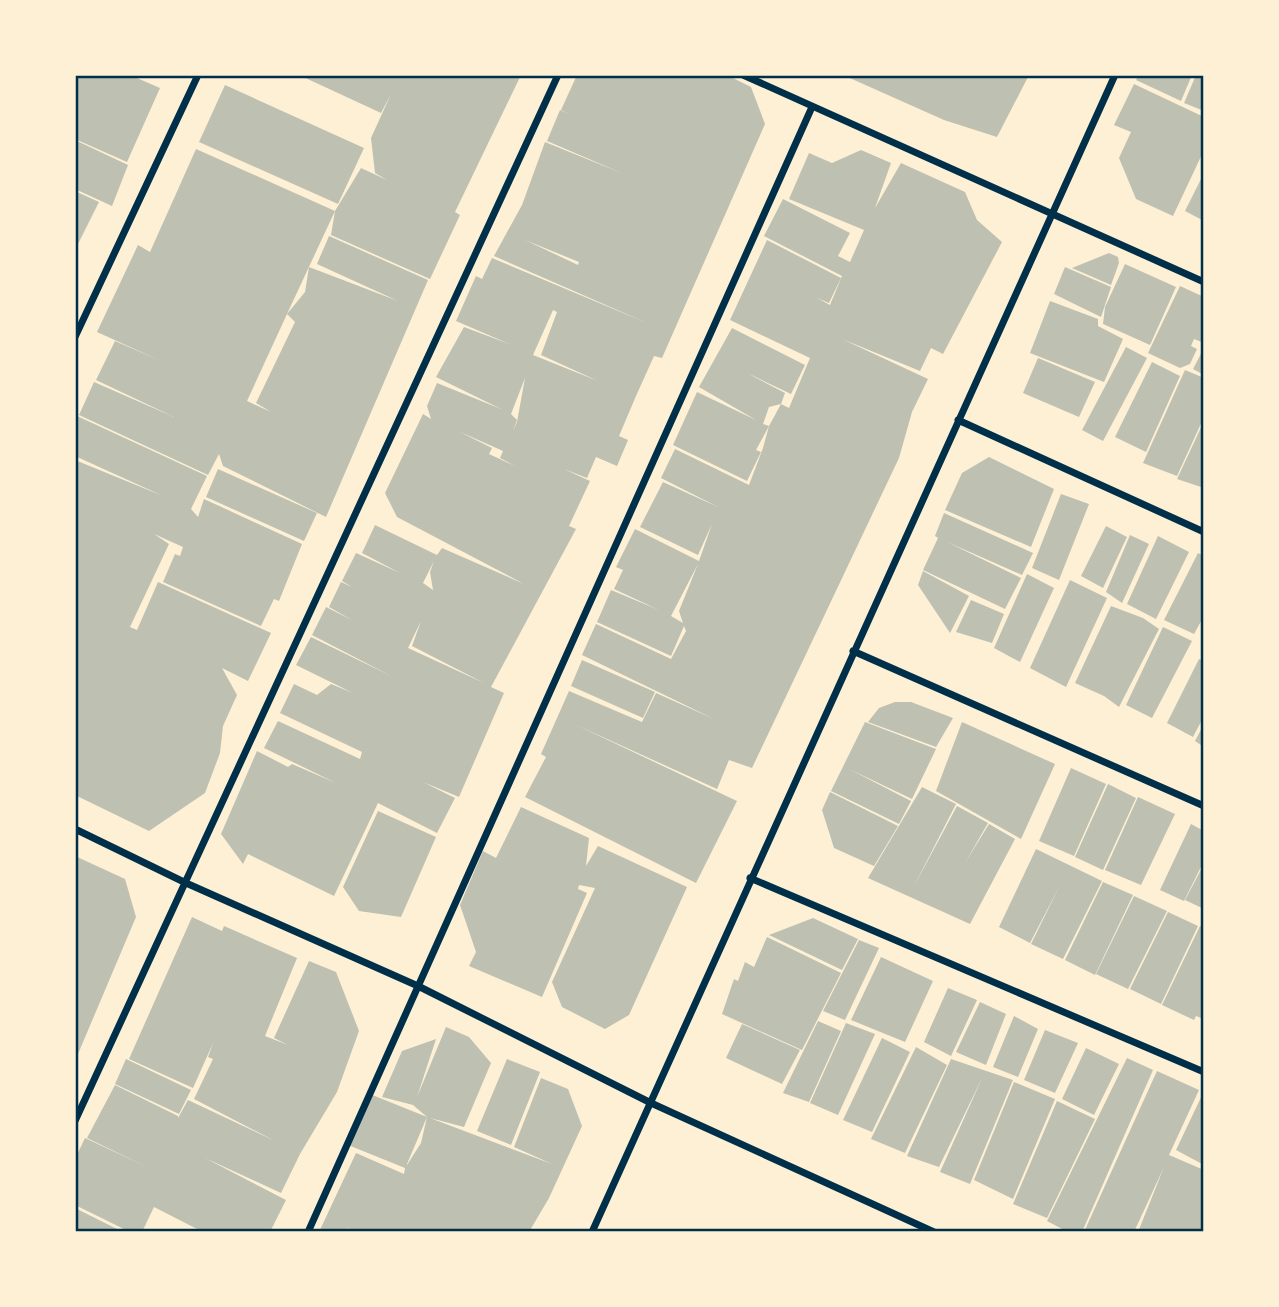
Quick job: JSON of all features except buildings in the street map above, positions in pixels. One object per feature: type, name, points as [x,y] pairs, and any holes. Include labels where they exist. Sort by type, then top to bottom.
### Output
[{"type":"street","points":[[75,337],[198,75]]},
{"type":"street","points":[[75,1121],[558,75]]},
{"type":"street","points":[[743,75],[1204,282]]},
{"type":"street","points":[[592,1232],[1115,75]]},
{"type":"street","points":[[308,1232],[812,107]]},
{"type":"street","points":[[958,421],[1204,532]]},
{"type":"street","points":[[853,651],[1204,806]]},
{"type":"street","points":[[75,829],[186,883],[418,986],[651,1103],[934,1232]]},
{"type":"street","points":[[750,878],[1204,1072]]}]
